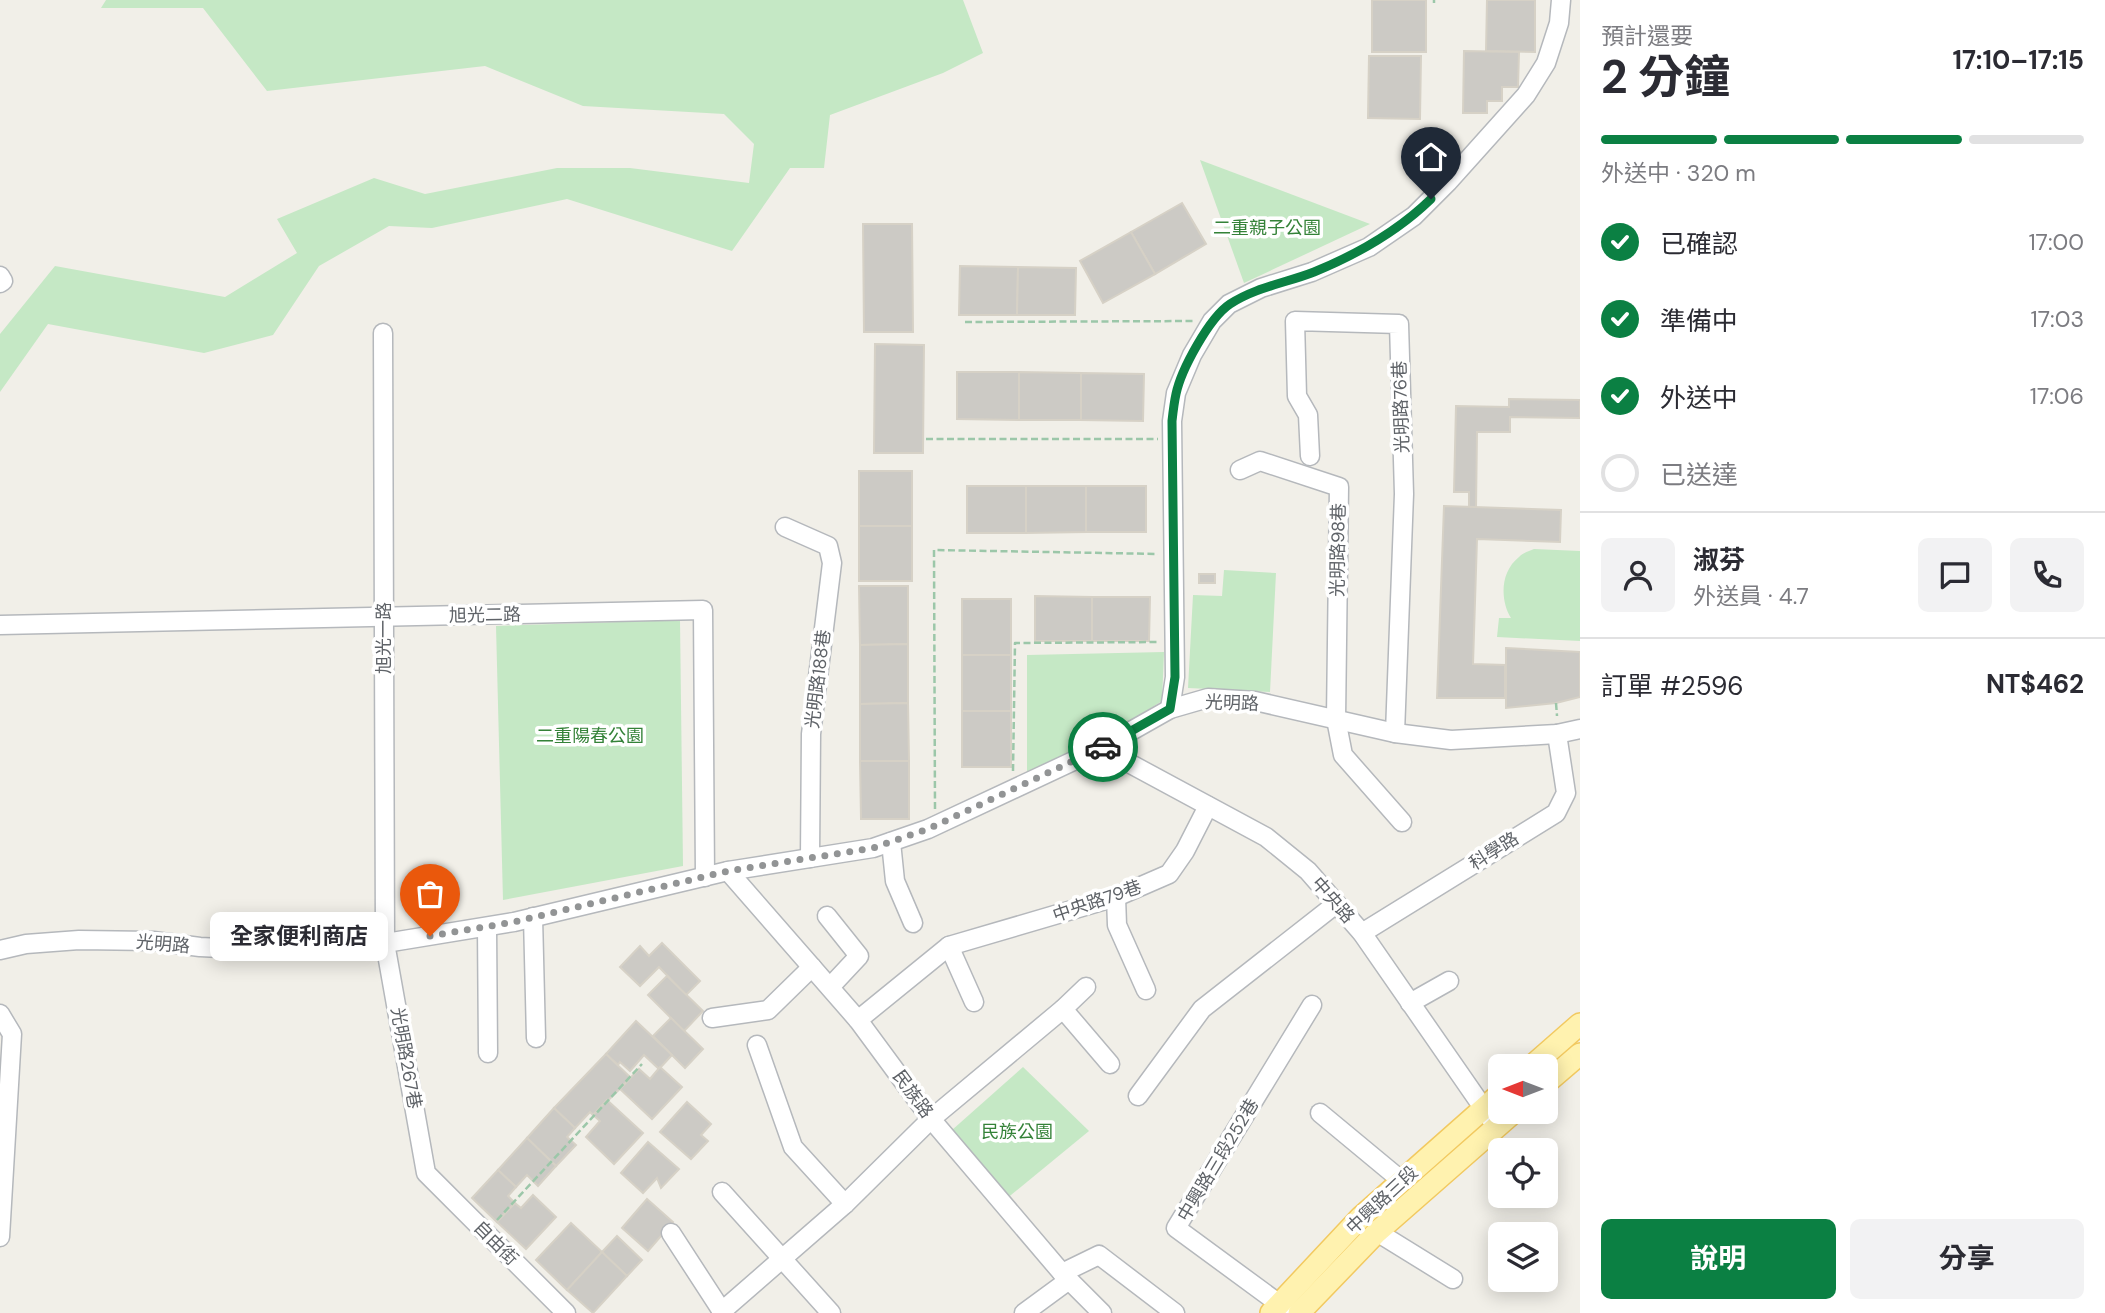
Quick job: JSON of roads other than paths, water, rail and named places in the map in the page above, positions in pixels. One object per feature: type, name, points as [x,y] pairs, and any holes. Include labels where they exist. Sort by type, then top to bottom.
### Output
[{"type":"main road","points":[[1546,1054],[1580,1024]]},
{"type":"main road","points":[[1558,1073],[1580,1054]]},
{"type":"main road","name":"中興路三段","points":[[1281,1310],[1361,1217],[1488,1105]]},
{"type":"main road","name":"中興路三段","points":[[1299,1313],[1377,1232],[1500,1124]]},
{"type":"street","points":[[1170,709],[1175,677],[1172,439],[1176,393],[1192,355],[1212,321],[1229,304],[1261,288],[1312,272],[1369,247],[1414,216],[1526,95],[1546,63],[1559,23],[1561,0]]},
{"type":"street","points":[[0,276],[3,281],[0,283]]},
{"type":"street","name":"光明路76巷","points":[[1310,456],[1308,415],[1297,396],[1295,321],[1399,324],[1404,494],[1395,733]]},
{"type":"street","name":"旭光一路","points":[[383,333],[386,943]]},
{"type":"street","name":"光明路98巷","points":[[1240,470],[1259,461],[1339,487],[1336,719]]},
{"type":"street","name":"光明路188巷","points":[[785,527],[828,546],[832,563],[811,734],[810,858]]},
{"type":"street","name":"旭光二路","points":[[0,625],[703,610],[705,877]]},
{"type":"street","name":"光明路","points":[[0,950],[26,944],[79,940],[153,941],[261,950],[343,950],[486,927],[728,871],[873,848],[934,826],[1101,748],[1170,709],[1208,698],[1255,701],[1395,733],[1451,740],[1557,734],[1580,729]]},
{"type":"street","points":[[1336,719],[1343,755],[1402,822]]},
{"type":"street","name":"科學路","points":[[1362,933],[1556,813],[1566,793],[1557,734]]},
{"type":"street","name":"中央路","points":[[1101,748],[1266,837],[1308,871],[1362,933],[1497,1127]]},
{"type":"street","name":"中央路79巷","points":[[949,946],[1116,897],[1169,874],[1185,851],[1208,806]]},
{"type":"street","points":[[891,842],[895,881],[913,923]]},
{"type":"street","name":"民族路","points":[[728,871],[858,1020],[930,1119],[1065,1276],[1102,1313]]},
{"type":"street","points":[[1116,897],[1117,925],[1146,990]]},
{"type":"street","points":[[1138,1096],[1202,1009],[1336,904]]},
{"type":"street","points":[[827,916],[859,956],[830,987]]},
{"type":"street","points":[[533,917],[536,1038]]},
{"type":"street","points":[[486,927],[488,1053]]},
{"type":"street","name":"光明路267巷","points":[[386,943],[426,1173]]},
{"type":"street","points":[[858,1020],[949,946],[974,1002]]},
{"type":"street","points":[[712,1018],[768,1010],[812,967]]},
{"type":"street","points":[[1410,1003],[1449,981]]},
{"type":"street","points":[[671,1233],[722,1312],[845,1204],[930,1119],[1086,987]]},
{"type":"street","name":"中興路三段252巷","points":[[1281,1310],[1176,1228],[1312,1005]]},
{"type":"street","points":[[1063,1009],[1110,1064]]},
{"type":"street","points":[[0,1014],[12,1034],[0,1237]]},
{"type":"street","points":[[757,1045],[793,1147],[845,1204]]},
{"type":"street","points":[[1320,1113],[1402,1181]]},
{"type":"street","name":"自由街","points":[[426,1173],[566,1313]]},
{"type":"street","points":[[722,1192],[831,1313]]},
{"type":"street","points":[[1377,1232],[1452,1279]]},
{"type":"street","points":[[1024,1313],[1065,1276],[1098,1255],[1175,1313]]},
{"type":"place","name":"全家便利商店","points":[[430,936]]},
{"type":"park label","name":"二重親子公園","points":[[1267,228]]},
{"type":"park label","name":"二重陽春公園","points":[[590,736]]},
{"type":"park label","name":"民族公園","points":[[1017,1132]]}]
